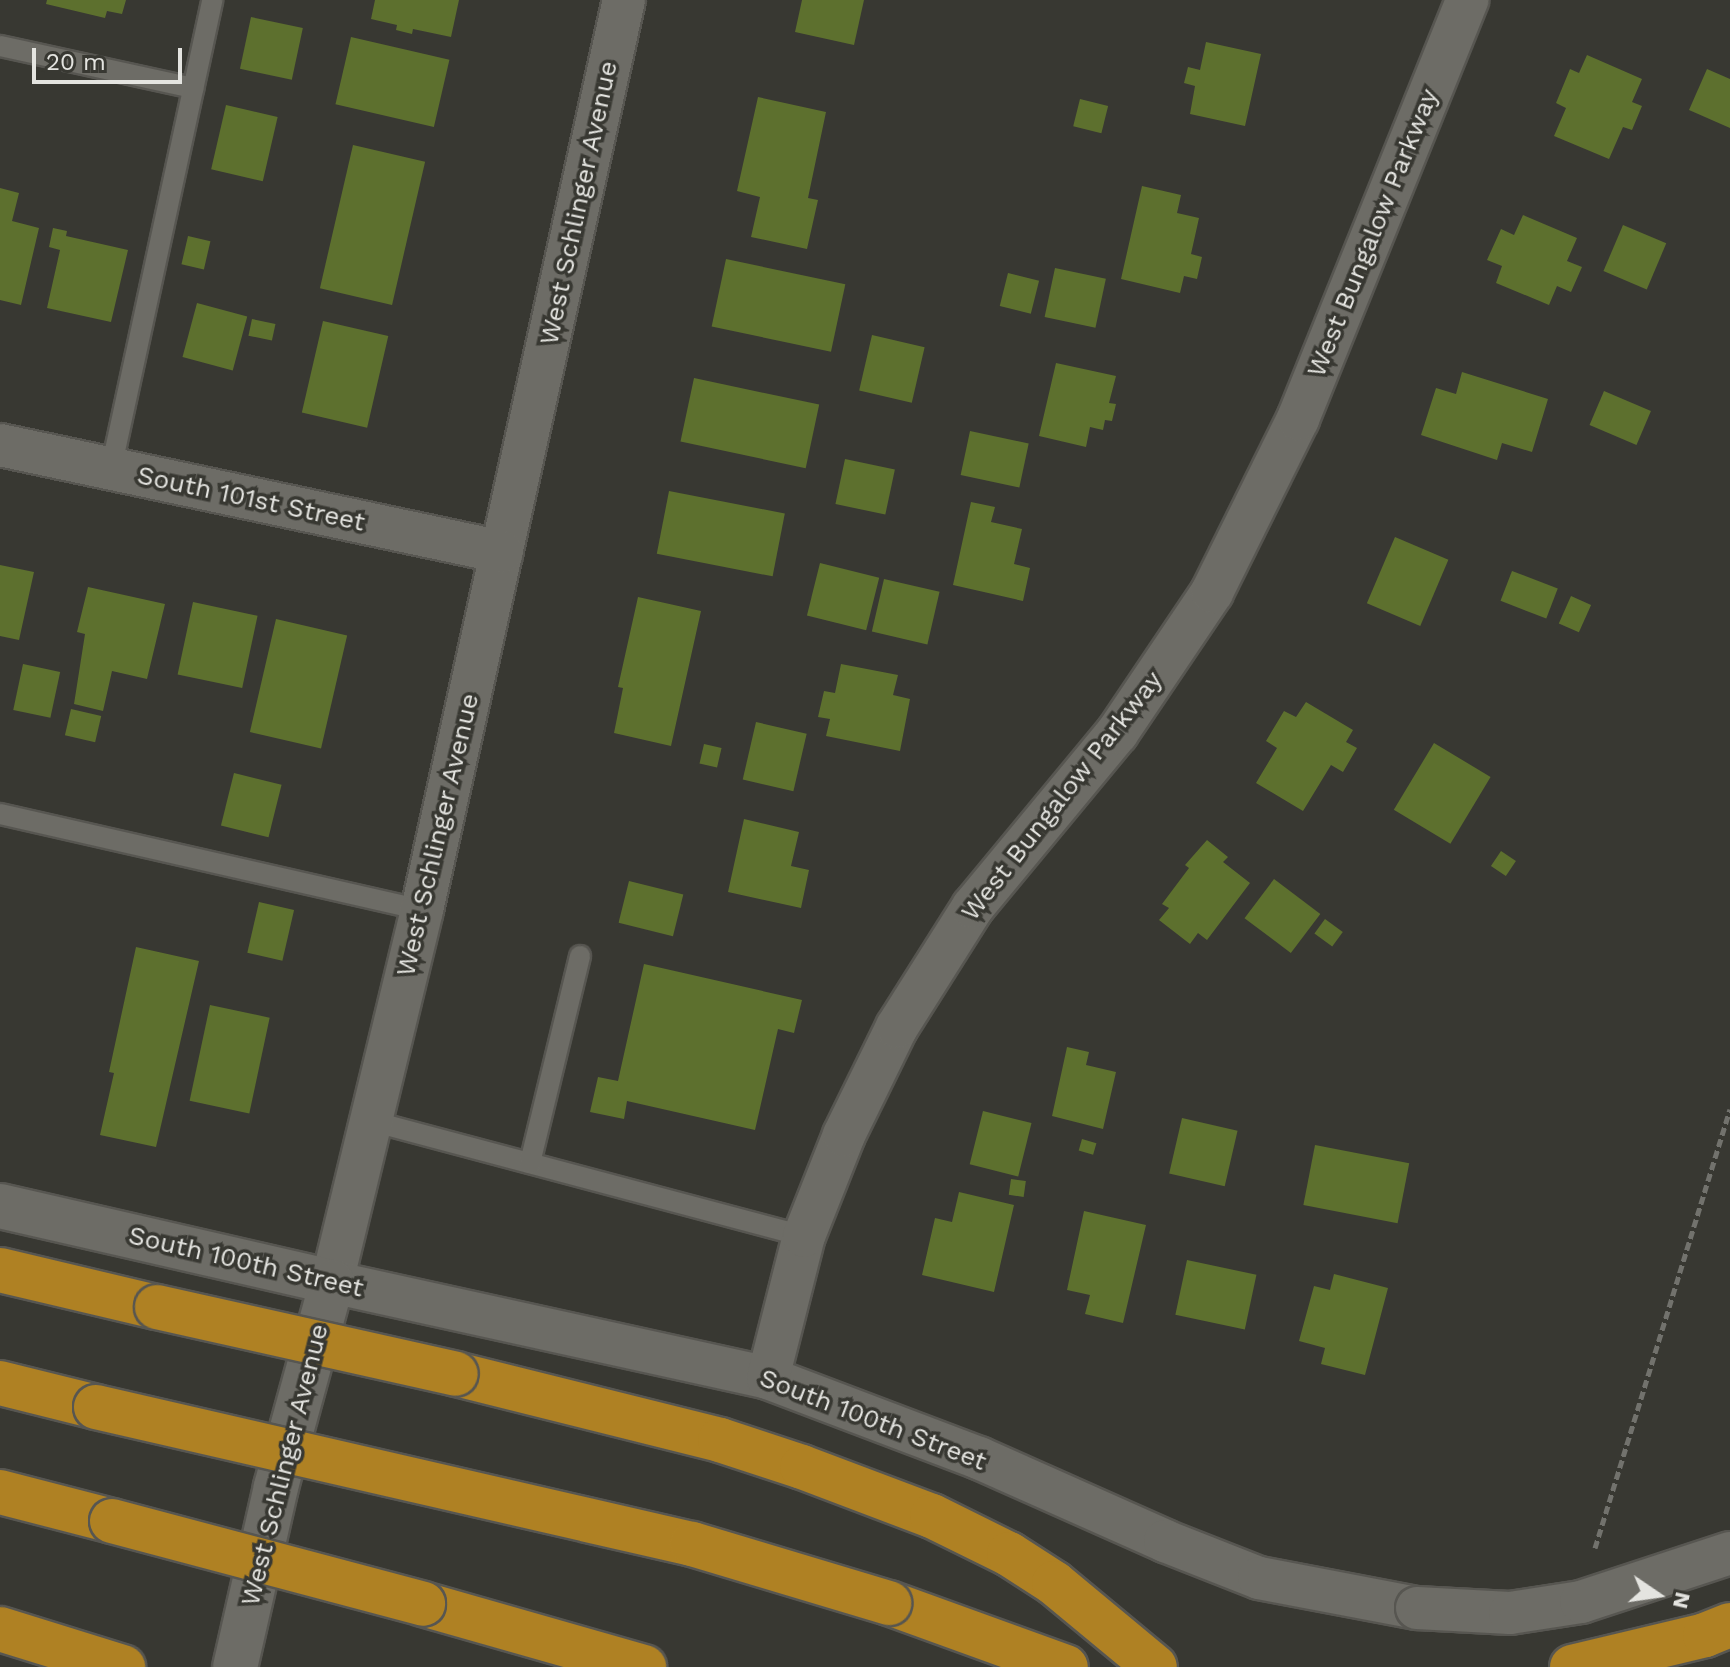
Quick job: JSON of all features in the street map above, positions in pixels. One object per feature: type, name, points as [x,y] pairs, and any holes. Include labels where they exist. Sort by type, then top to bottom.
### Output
[{"type":"highway","points":[[0,1270],[456,1374],[720,1440],[802,1467],[932,1516],[1009,1554],[1054,1583],[1155,1667]]},
{"type":"highway","points":[[0,1383],[692,1544],[889,1603],[1066,1667]]},
{"type":"highway","points":[[0,1492],[423,1604],[644,1667]]},
{"type":"highway","points":[[1572,1667],[1705,1635],[1730,1625]]},
{"type":"highway","points":[[0,1629],[114,1664]]},
{"type":"street","name":"West Schlinger Avenue","points":[[235,1667],[276,1487],[332,1282],[422,910],[624,0]]},
{"type":"street","name":"West Bungalow Parkway","points":[[768,1378],[804,1236],[844,1135],[905,1014],[973,907],[1117,733],[1212,592],[1298,419],[1467,0]]},
{"type":"street","name":"South 101st Street","points":[[0,445],[502,552]]},
{"type":"street","name":"South 100th Street","points":[[0,1206],[768,1378],[979,1458],[1165,1541],[1259,1578],[1417,1608],[1510,1613],[1581,1602],[1730,1553]]},
{"type":"lane","points":[[111,469],[212,0]]},
{"type":"lane","points":[[0,46],[193,88]]},
{"type":"lane","points":[[0,814],[422,910]]},
{"type":"lane","points":[[530,1163],[580,956]]},
{"type":"lane","points":[[371,1121],[804,1236]]},
{"type":"path","points":[[1590,1561],[1730,1109]]},
{"type":"building","points":[[47,0],[126,0],[122,14],[107,11],[105,18],[46,4]]},
{"type":"building","points":[[375,0],[459,0],[451,37],[413,29],[412,34],[396,30],[397,25],[371,19]]},
{"type":"building","points":[[802,0],[864,0],[854,45],[795,32]]},
{"type":"building","points":[[251,17],[303,28],[292,80],[240,69]]},
{"type":"building","points":[[351,37],[449,60],[434,127],[335,104]]},
{"type":"building","points":[[1206,42],[1261,54],[1245,126],[1190,114],[1195,86],[1184,83],[1188,67],[1200,70]]},
{"type":"building","points":[[1587,55],[1642,79],[1632,102],[1642,106],[1632,130],[1623,127],[1609,159],[1554,136],[1566,108],[1556,103],[1570,69],[1579,73]]},
{"type":"building","points":[[1707,69],[1730,79],[1730,128],[1689,110]]},
{"type":"building","points":[[758,97],[826,112],[808,198],[818,200],[807,249],[751,237],[760,197],[737,191]]},
{"type":"building","points":[[1080,99],[1108,106],[1101,133],[1073,126]]},
{"type":"building","points":[[226,105],[278,117],[263,181],[211,169]]},
{"type":"building","points":[[353,145],[425,162],[392,305],[320,288]]},
{"type":"building","points":[[1142,186],[1181,195],[1177,213],[1199,218],[1191,254],[1202,257],[1197,279],[1184,276],[1180,293],[1121,279]]},
{"type":"building","points":[[0,188],[19,193],[12,221],[39,228],[21,305],[0,300]]},
{"type":"building","points":[[1523,215],[1577,238],[1567,261],[1582,267],[1571,292],[1557,286],[1549,305],[1496,283],[1502,266],[1487,260],[1501,229],[1514,235]]},
{"type":"building","points":[[1623,225],[1666,243],[1647,289],[1603,271]]},
{"type":"building","points":[[53,228],[67,231],[66,236],[128,250],[111,322],[47,308],[60,250],[49,247]]},
{"type":"building","points":[[188,236],[210,241],[204,269],[181,264]]},
{"type":"building","points":[[726,259],[845,284],[831,352],[712,326]]},
{"type":"building","points":[[1055,268],[1106,279],[1095,328],[1045,317]]},
{"type":"building","points":[[1008,273],[1039,281],[1031,314],[1000,306]]},
{"type":"building","points":[[197,303],[247,316],[233,371],[183,357]]},
{"type":"building","points":[[252,319],[275,324],[272,341],[248,336]]},
{"type":"building","points":[[323,321],[388,336],[367,428],[302,413]]},
{"type":"building","points":[[872,335],[925,347],[912,403],[859,391]]},
{"type":"building","points":[[1056,363],[1116,376],[1109,403],[1116,404],[1112,421],[1105,420],[1103,430],[1090,427],[1086,447],[1039,436]]},
{"type":"building","points":[[1462,372],[1548,399],[1532,452],[1502,443],[1497,460],[1421,435],[1436,388],[1456,394]]},
{"type":"building","points":[[694,378],[819,405],[806,468],[680,442]]},
{"type":"building","points":[[1604,391],[1651,411],[1636,445],[1590,425]]},
{"type":"building","points":[[970,431],[1029,443],[1019,487],[961,475]]},
{"type":"building","points":[[845,459],[895,470],[885,515],[835,504]]},
{"type":"building","points":[[669,491],[785,514],[773,576],[657,554]]},
{"type":"building","points":[[971,502],[995,507],[991,522],[1022,529],[1014,564],[1030,568],[1023,601],[953,585]]},
{"type":"building","points":[[1395,537],[1448,560],[1420,626],[1367,603]]},
{"type":"building","points":[[820,563],[879,578],[866,630],[807,615]]},
{"type":"building","points":[[0,565],[34,572],[19,640],[0,636]]},
{"type":"building","points":[[1512,571],[1558,589],[1546,618],[1501,601]]},
{"type":"building","points":[[884,579],[940,592],[927,644],[872,632]]},
{"type":"building","points":[[88,587],[165,604],[147,679],[112,671],[103,711],[74,704],[85,634],[77,632]]},
{"type":"building","points":[[1571,596],[1591,605],[1579,632],[1559,623]]},
{"type":"building","points":[[638,597],[701,611],[671,746],[614,733],[623,688],[618,687]]},
{"type":"building","points":[[193,602],[258,616],[242,688],[178,674]]},
{"type":"building","points":[[276,619],[347,635],[321,748],[250,732]]},
{"type":"building","points":[[23,664],[60,672],[50,718],[13,710]]},
{"type":"building","points":[[841,664],[898,675],[893,695],[910,699],[900,751],[826,736],[830,719],[818,717],[824,691],[835,693]]},
{"type":"building","points":[[1306,702],[1353,730],[1346,742],[1357,748],[1343,772],[1331,765],[1303,811],[1256,783],[1277,748],[1266,741],[1284,711],[1296,717]]},
{"type":"building","points":[[71,709],[101,716],[95,742],[65,735]]},
{"type":"building","points":[[756,722],[807,734],[793,791],[743,779]]},
{"type":"building","points":[[1434,743],[1491,777],[1450,844],[1394,810]]},
{"type":"building","points":[[704,744],[722,748],[717,768],[700,763]]},
{"type":"building","points":[[234,773],[282,785],[268,837],[221,825]]},
{"type":"building","points":[[744,819],[799,832],[791,866],[809,870],[801,908],[728,892]]},
{"type":"building","points":[[1207,840],[1228,857],[1223,862],[1250,883],[1207,940],[1198,933],[1190,944],[1159,920],[1169,908],[1162,904],[1189,868],[1185,865]]},
{"type":"building","points":[[1501,851],[1516,861],[1506,876],[1491,866]]},
{"type":"building","points":[[1274,879],[1320,914],[1291,953],[1245,918]]},
{"type":"building","points":[[629,881],[683,895],[673,936],[619,923]]},
{"type":"building","points":[[259,902],[294,910],[282,961],[247,953]]},
{"type":"building","points":[[1325,919],[1343,932],[1332,946],[1314,934]]},
{"type":"building","points":[[136,947],[199,961],[156,1147],[100,1135],[114,1073],[109,1072]]},
{"type":"building","points":[[644,964],[802,1000],[794,1033],[778,1029],[755,1130],[627,1101],[624,1119],[590,1112],[598,1077],[618,1081]]},
{"type":"building","points":[[210,1005],[270,1018],[249,1114],[190,1101]]},
{"type":"building","points":[[1067,1047],[1089,1052],[1086,1065],[1116,1072],[1103,1129],[1052,1116]]},
{"type":"building","points":[[983,1111],[1032,1123],[1018,1176],[970,1164]]},
{"type":"building","points":[[1182,1118],[1238,1131],[1225,1186],[1169,1174]]},
{"type":"building","points":[[1082,1139],[1096,1143],[1093,1155],[1079,1151]]},
{"type":"building","points":[[1315,1145],[1409,1163],[1398,1223],[1303,1205]]},
{"type":"building","points":[[1011,1179],[1026,1181],[1024,1197],[1009,1195]]},
{"type":"building","points":[[959,1192],[1014,1205],[994,1292],[922,1275],[935,1218],[952,1222]]},
{"type":"building","points":[[1084,1211],[1146,1225],[1123,1323],[1085,1314],[1090,1295],[1067,1290]]},
{"type":"building","points":[[1187,1260],[1256,1275],[1245,1330],[1175,1315]]},
{"type":"building","points":[[1334,1274],[1388,1288],[1365,1375],[1321,1364],[1325,1348],[1299,1341],[1314,1286],[1330,1290]]}]
